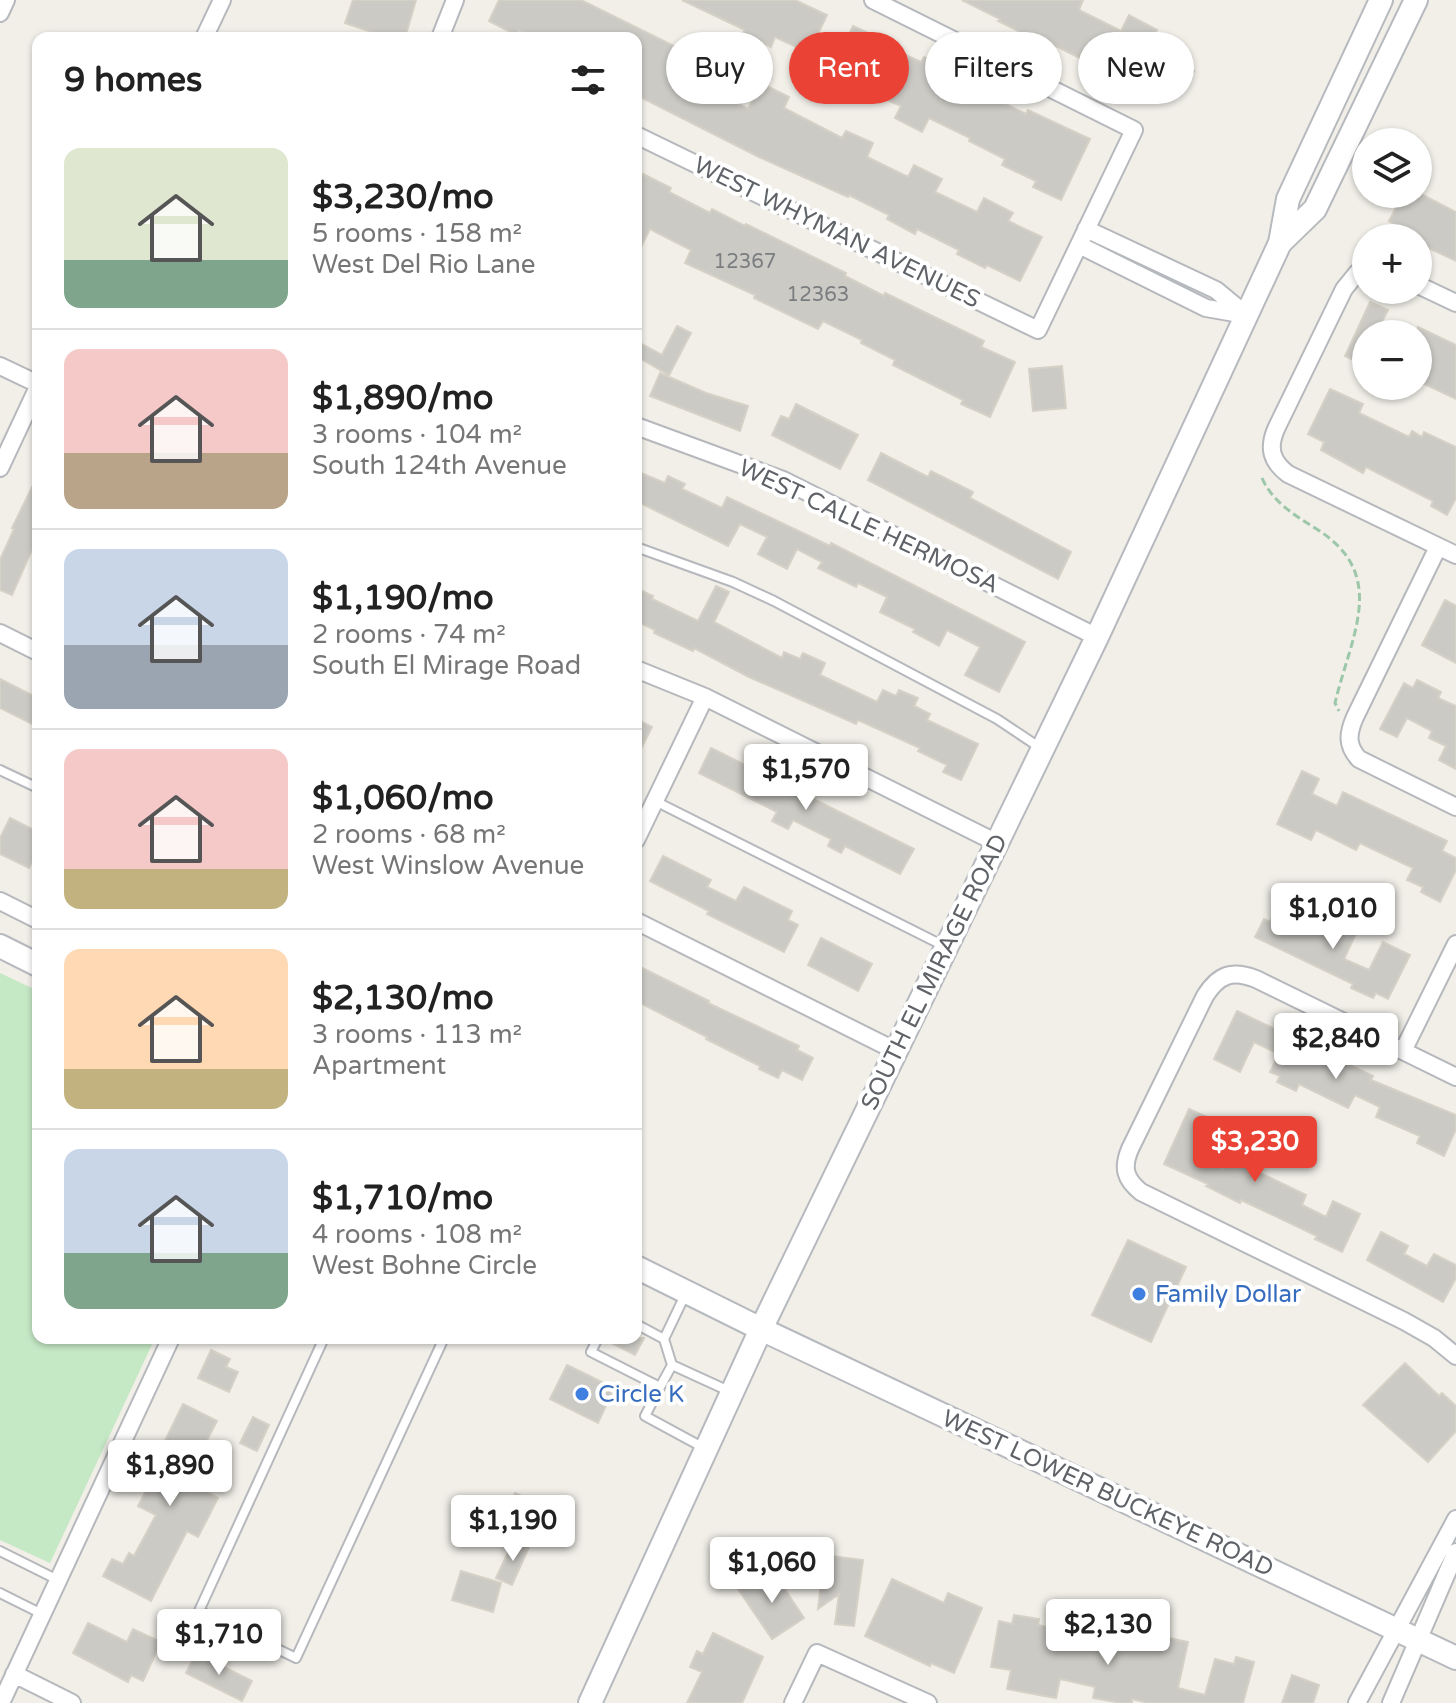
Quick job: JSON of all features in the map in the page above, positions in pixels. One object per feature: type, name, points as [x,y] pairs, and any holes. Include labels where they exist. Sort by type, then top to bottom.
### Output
[{"type":"main road","name":"SOUTH EL MIRAGE ROAD","points":[[590,1703],[761,1329],[1097,637],[1280,243],[1288,199],[1381,0]]},
{"type":"main road","name":"SOUTH EL MIRAGE ROAD","points":[[1280,243],[1315,209],[1416,0]]},
{"type":"main road","points":[[0,946],[32,962]]},
{"type":"main road","name":"WEST LOWER BUCKEYE ROAD","points":[[642,1270],[1456,1658]]},
{"type":"street","points":[[0,13],[6,0]]},
{"type":"street","points":[[207,32],[222,0]]},
{"type":"street","points":[[442,32],[455,0]]},
{"type":"street","points":[[873,0],[1134,130],[1082,237],[1206,308],[1246,315]]},
{"type":"street","name":"WEST WHYMAN AVENUES","points":[[642,138],[1038,330],[1082,237]]},
{"type":"street","points":[[1352,279],[1344,289],[1276,429],[1270,447],[1271,455],[1288,474],[1456,555]]},
{"type":"street","points":[[1432,292],[1456,303]]},
{"type":"street","points":[[0,366],[32,383]]},
{"type":"street","points":[[0,468],[32,399]]},
{"type":"street","name":"WEST CALLE HERMOSA","points":[[642,428],[783,480],[1097,637]]},
{"type":"street","points":[[1438,547],[1355,717],[1349,737],[1350,746],[1359,759],[1456,807]]},
{"type":"street","points":[[0,633],[32,649]]},
{"type":"street","points":[[642,671],[705,697],[997,843]]},
{"type":"street","points":[[642,828],[705,697]]},
{"type":"street","points":[[0,901],[32,917]]},
{"type":"street","points":[[642,924],[896,1051]]},
{"type":"street","points":[[1403,1051],[1456,944]]},
{"type":"street","points":[[1456,1077],[1256,979],[1236,973],[1226,974],[1205,996],[1136,1135],[1126,1158],[1126,1177],[1150,1197],[1404,1321],[1434,1338],[1456,1356]]},
{"type":"street","points":[[1,1703],[168,1344]]},
{"type":"street","points":[[1357,1703],[1456,1519]]},
{"type":"street","points":[[1391,1703],[1456,1552]]},
{"type":"street","points":[[793,1703],[817,1653],[928,1703]]},
{"type":"street","points":[[14,1674],[72,1703]]},
{"type":"lane","points":[[642,549],[761,595],[997,719],[1043,749]]},
{"type":"lane","points":[[0,770],[32,785]]},
{"type":"lane","points":[[655,801],[947,948]]},
{"type":"lane","points":[[687,1292],[664,1339],[672,1365],[645,1416],[707,1450]]},
{"type":"lane","points":[[642,1327],[664,1339]]},
{"type":"lane","points":[[321,1344],[199,1611],[296,1658],[441,1344]]},
{"type":"lane","points":[[595,1344],[591,1352],[660,1387]]},
{"type":"lane","points":[[672,1365],[732,1392]]},
{"type":"lane","points":[[0,1551],[58,1580]]},
{"type":"lane","points":[[0,1593],[42,1614]]},
{"type":"path","points":[[1262,478],[1284,507],[1341,547],[1358,573],[1358,613],[1335,703],[1339,711]]},
{"type":"green space","points":[[0,973],[32,988],[32,1344],[152,1344],[50,1563],[0,1540]]},
{"type":"building","points":[[353,0],[416,0],[407,32],[372,32],[345,23]]},
{"type":"building","points":[[499,0],[581,0],[666,42],[666,104],[739,104],[748,109],[750,104],[773,104],[773,89],[789,97],[784,108],[842,138],[846,131],[873,143],[867,157],[908,177],[914,165],[942,179],[935,192],[977,212],[984,198],[1013,213],[1008,221],[1042,237],[1020,281],[987,265],[985,268],[957,254],[959,250],[917,229],[915,234],[887,219],[889,215],[849,195],[759,157],[642,98],[642,32],[510,32],[489,21]]},
{"type":"building","points":[[682,0],[795,0],[827,15],[819,32],[789,32],[789,44],[775,37],[773,42],[773,32],[744,32],[745,30]]},
{"type":"building","points":[[962,0],[1083,0],[1079,10],[1121,31],[1129,15],[1157,30],[1156,32],[1078,32],[1078,57],[1062,49],[1062,32],[1020,32],[998,21],[1000,19]]},
{"type":"building","points":[[853,26],[866,32],[850,32]]},
{"type":"building","points":[[909,57],[921,62],[924,57],[925,104],[1006,104],[1026,114],[1028,110],[1090,139],[1061,200],[1033,187],[1036,181],[1002,165],[1005,159],[969,141],[970,138],[929,118],[922,132],[895,118],[901,106],[896,104],[909,104]]},
{"type":"building","points":[[642,176],[671,188],[669,192],[710,213],[712,209],[746,224],[846,273],[845,276],[884,296],[885,293],[984,341],[981,347],[1015,362],[990,417],[893,365],[895,360],[861,343],[862,340],[823,321],[818,329],[754,298],[755,295],[685,263],[691,250],[650,229],[642,245]]},
{"type":"building","points":[[1432,200],[1456,212],[1456,261],[1432,250],[1432,224],[1394,224],[1389,221],[1396,208],[1432,208]]},
{"type":"building","points":[[1369,304],[1388,310],[1383,320],[1362,320]]},
{"type":"building","points":[[677,326],[691,333],[669,375],[642,359],[642,344],[662,355]]},
{"type":"building","points":[[1432,334],[1456,345],[1456,399],[1432,388]]},
{"type":"building","points":[[1352,341],[1352,359],[1345,356]]},
{"type":"building","points":[[1062,366],[1066,408],[1033,411],[1029,369]]},
{"type":"building","points":[[660,373],[706,393],[748,406],[740,431],[650,396]]},
{"type":"building","points":[[1330,389],[1363,404],[1359,413],[1409,437],[1412,431],[1422,437],[1424,432],[1456,447],[1456,498],[1447,515],[1431,506],[1433,501],[1366,467],[1363,473],[1321,450],[1324,442],[1308,434]]},
{"type":"building","points":[[796,404],[858,435],[840,469],[772,435],[781,416],[789,419]]},
{"type":"building","points":[[881,453],[928,477],[931,471],[973,492],[970,498],[1071,552],[1058,579],[868,480]]},
{"type":"building","points":[[642,473],[665,483],[668,476],[685,484],[682,489],[722,508],[727,497],[830,546],[831,543],[1025,642],[999,692],[965,675],[980,647],[947,630],[939,646],[913,632],[915,629],[880,612],[887,597],[858,583],[856,587],[818,568],[822,562],[797,549],[787,569],[758,554],[767,537],[740,524],[728,546],[642,504]]},
{"type":"building","points":[[32,487],[32,550],[12,595],[0,590],[0,560]]},
{"type":"building","points":[[716,586],[729,592],[714,622],[782,658],[784,652],[800,659],[803,653],[825,663],[820,675],[877,702],[883,690],[896,696],[899,690],[918,698],[914,706],[930,714],[927,720],[978,744],[961,780],[943,772],[947,765],[918,751],[920,748],[858,720],[856,724],[749,677],[694,648],[693,651],[654,633],[655,630],[642,624],[642,591],[653,596],[652,599],[698,621]]},
{"type":"building","points":[[1445,600],[1456,606],[1456,663],[1422,645]]},
{"type":"building","points":[[0,679],[32,695],[32,724],[0,708]]},
{"type":"building","points":[[1417,680],[1441,692],[1438,698],[1456,706],[1456,769],[1439,760],[1446,746],[1429,738],[1432,731],[1407,718],[1397,737],[1380,729],[1404,683],[1413,688]]},
{"type":"building","points":[[642,722],[652,727],[642,747]]},
{"type":"building","points":[[711,748],[914,849],[900,874],[845,846],[841,853],[828,846],[831,839],[793,820],[788,829],[772,821],[777,812],[699,773]]},
{"type":"building","points":[[1302,771],[1319,779],[1312,794],[1337,806],[1343,792],[1447,841],[1442,851],[1456,858],[1456,870],[1440,902],[1421,892],[1423,887],[1407,880],[1413,868],[1360,843],[1356,850],[1316,830],[1311,840],[1277,824]]},
{"type":"building","points":[[10,818],[32,829],[32,862],[29,868],[0,854],[0,838]]},
{"type":"building","points":[[663,856],[711,880],[707,887],[736,901],[744,887],[792,911],[788,920],[798,925],[784,952],[707,914],[709,911],[650,881]]},
{"type":"building","points":[[1278,904],[1326,928],[1332,915],[1359,927],[1344,959],[1369,970],[1383,942],[1410,955],[1388,999],[1376,993],[1373,998],[1351,988],[1353,984],[1255,937],[1264,919],[1270,922]]},
{"type":"building","points":[[821,938],[872,964],[858,991],[808,965]]},
{"type":"building","points":[[642,968],[799,1046],[797,1050],[813,1058],[802,1080],[782,1070],[778,1078],[642,1004]]},
{"type":"building","points":[[1237,1011],[1373,1076],[1371,1080],[1456,1115],[1456,1129],[1444,1156],[1417,1143],[1420,1136],[1376,1117],[1380,1107],[1355,1095],[1348,1108],[1299,1084],[1296,1091],[1277,1082],[1280,1076],[1270,1072],[1279,1054],[1254,1042],[1240,1072],[1214,1059]]},
{"type":"building","points":[[1189,1109],[1216,1121],[1199,1159],[1223,1169],[1235,1145],[1244,1149],[1247,1143],[1265,1153],[1256,1171],[1306,1195],[1302,1205],[1326,1217],[1333,1201],[1360,1214],[1342,1252],[1315,1239],[1317,1236],[1241,1200],[1240,1203],[1164,1164]]},
{"type":"building","points":[[1381,1232],[1408,1246],[1404,1254],[1427,1266],[1434,1254],[1456,1265],[1456,1278],[1443,1302],[1367,1260]]},
{"type":"building","points":[[1128,1240],[1186,1267],[1151,1342],[1092,1315]]},
{"type":"building","points":[[613,1344],[641,1344],[635,1355]]},
{"type":"building","points":[[211,1350],[230,1359],[226,1367],[238,1372],[229,1392],[198,1378]]},
{"type":"building","points":[[1405,1363],[1439,1396],[1442,1393],[1456,1406],[1456,1431],[1428,1462],[1363,1405]]},
{"type":"building","name":"Circle K","points":[[567,1365],[614,1388],[598,1423],[550,1399]]},
{"type":"building","points":[[183,1404],[217,1421],[186,1481],[218,1498],[198,1537],[187,1531],[151,1601],[103,1576],[112,1559],[123,1564],[129,1553],[134,1556],[156,1515],[138,1506],[148,1487],[155,1490],[170,1461],[170,1456],[160,1451]]},
{"type":"building","points":[[253,1417],[269,1425],[257,1451],[240,1443]]},
{"type":"building","points":[[515,1493],[541,1505],[524,1544],[497,1532]]},
{"type":"building","points":[[514,1540],[529,1547],[512,1585],[496,1578]]},
{"type":"building","points":[[824,1555],[863,1560],[854,1626],[835,1624],[839,1594],[818,1609]]},
{"type":"building","points":[[461,1571],[501,1583],[493,1612],[452,1600]]},
{"type":"building","points":[[774,1573],[804,1618],[772,1639],[738,1589],[751,1580],[755,1586]]},
{"type":"building","points":[[892,1579],[944,1603],[948,1593],[982,1608],[954,1673],[931,1663],[930,1666],[865,1636]]},
{"type":"building","points":[[1014,1615],[1039,1619],[1038,1625],[1087,1636],[1086,1640],[1122,1647],[1124,1640],[1158,1646],[1160,1636],[1188,1642],[1178,1688],[1205,1695],[1215,1659],[1234,1664],[1236,1657],[1254,1662],[1243,1703],[1148,1703],[1132,1699],[1132,1703],[1121,1703],[1093,1698],[1095,1687],[1060,1679],[1056,1698],[1007,1689],[1011,1670],[991,1667],[999,1621],[1012,1624]]},
{"type":"building","points":[[88,1623],[127,1642],[133,1629],[161,1642],[143,1681],[131,1675],[128,1682],[73,1653]]},
{"type":"building","points":[[713,1633],[763,1657],[742,1703],[687,1703],[702,1672],[690,1667],[697,1651],[703,1654]]},
{"type":"building","points":[[196,1653],[252,1681],[242,1701],[186,1673]]},
{"type":"building","points":[[1292,1675],[1319,1685],[1313,1703],[1282,1703]]},
{"type":"place","name":"Family Dollar","points":[[1139,1294]]},
{"type":"place","name":"Circle K","points":[[582,1394]]}]
